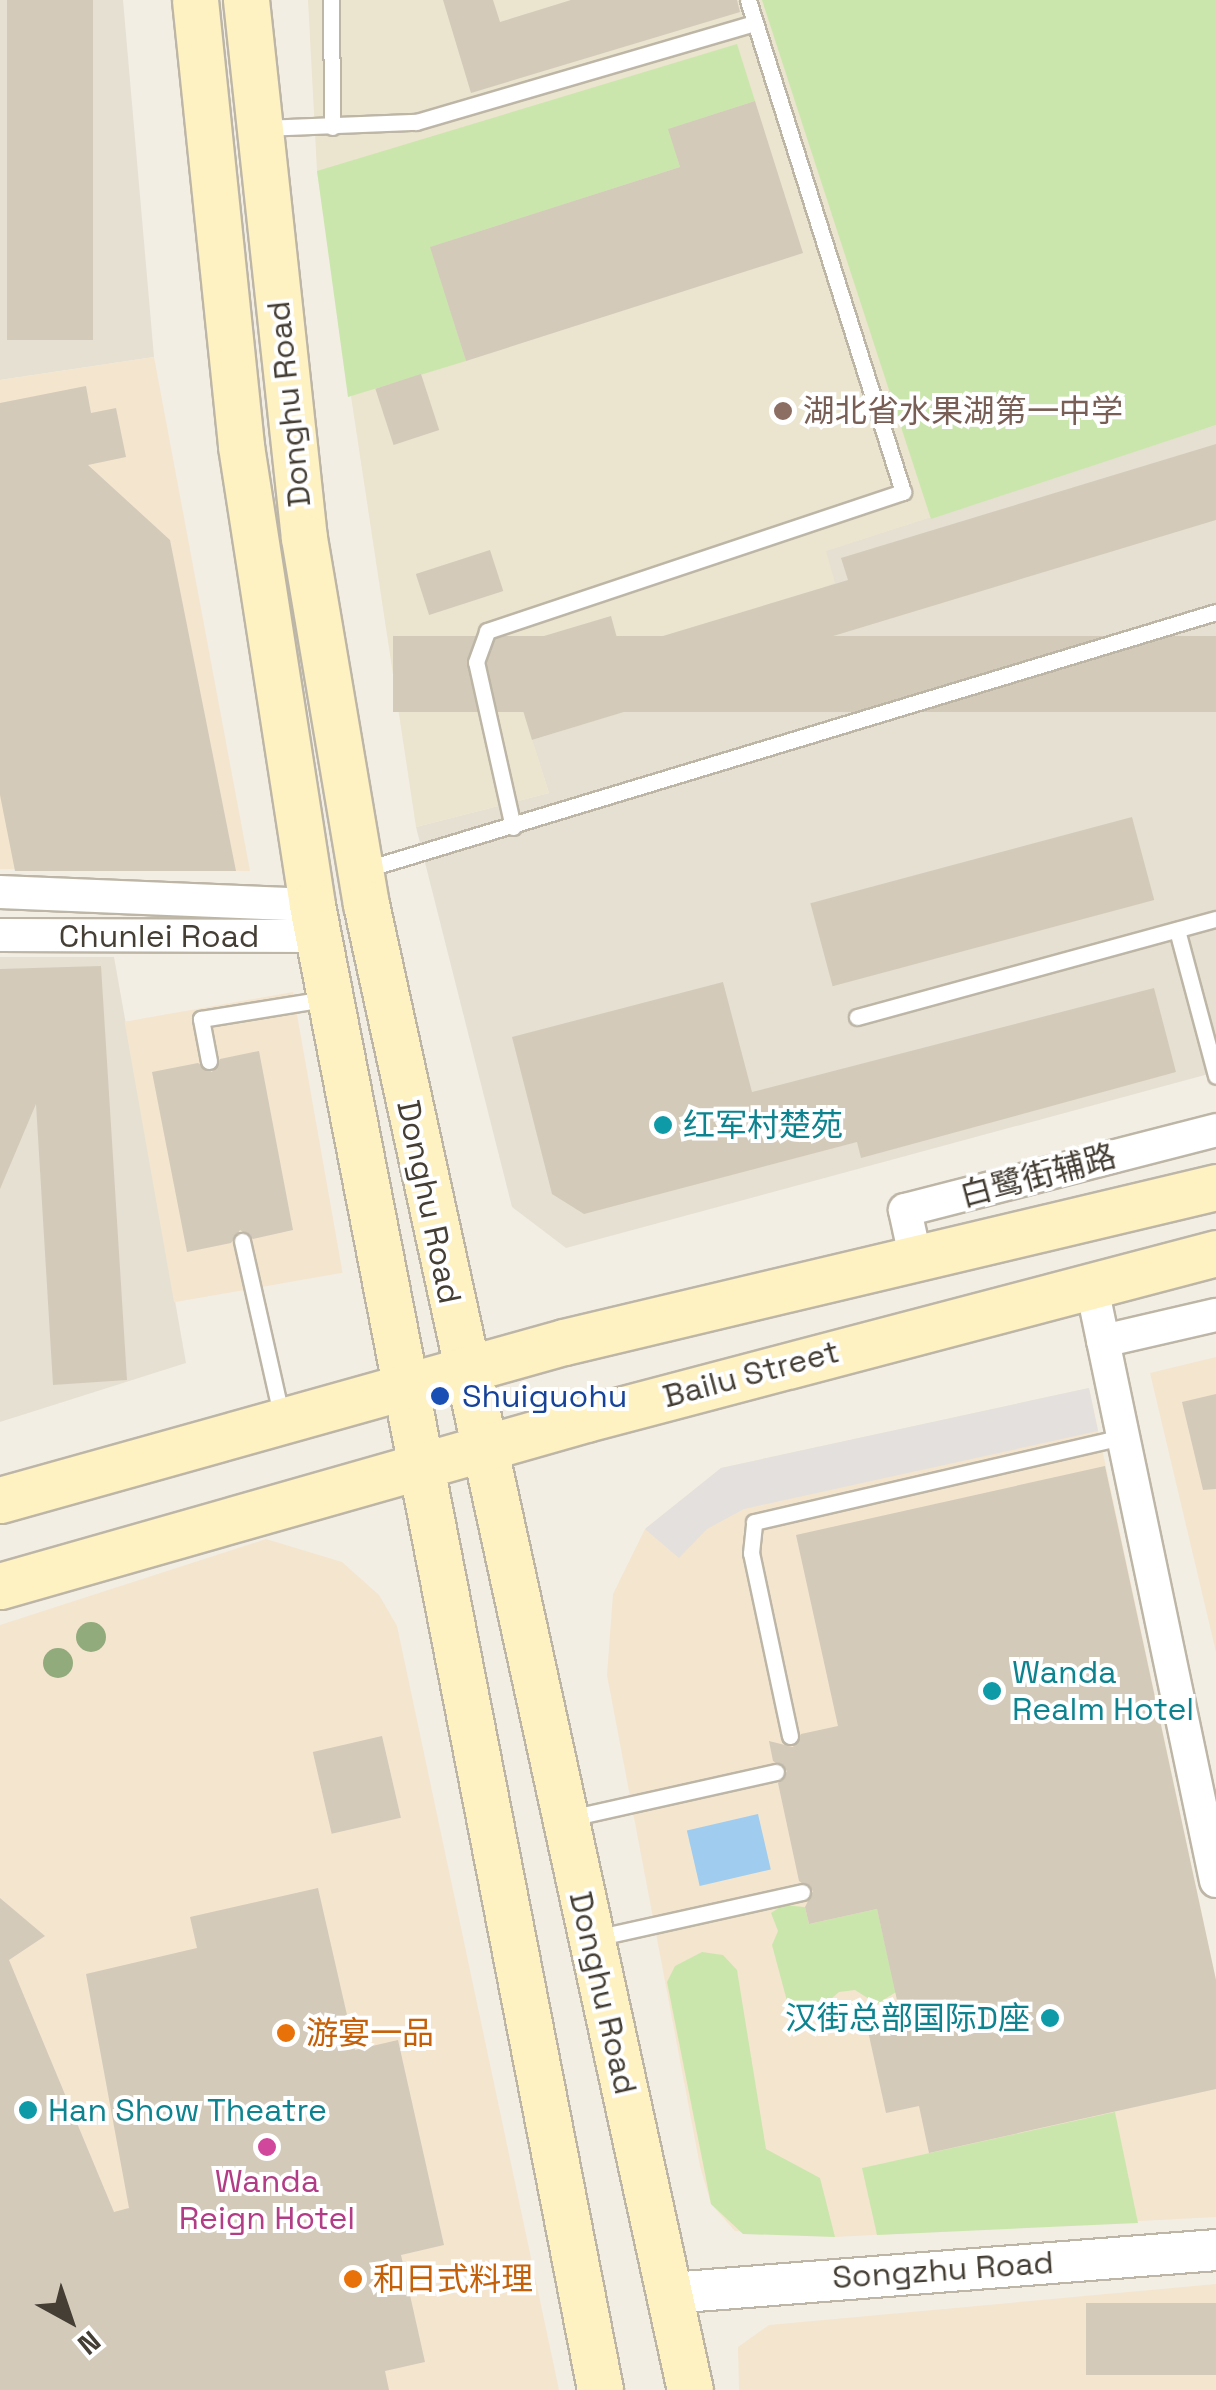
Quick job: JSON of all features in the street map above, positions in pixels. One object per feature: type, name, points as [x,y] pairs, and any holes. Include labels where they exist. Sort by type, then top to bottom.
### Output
[{"type":"main road","name":"Donghu Road","points":[[195,0],[241,446],[315,920],[424,1464],[600,2390]]},
{"type":"main road","name":"Donghu Road","points":[[246,0],[304,538],[360,871],[690,2390]]},
{"type":"main road","points":[[0,1500],[465,1368],[915,1256],[1216,1187]]},
{"type":"main road","name":"Bailu Street","points":[[0,1586],[483,1447],[1091,1283],[1216,1254]]},
{"type":"street","name":"Chunlei Road","points":[[0,892],[315,920]]},
{"type":"street","name":"Chunlei Road","points":[[0,935],[315,920]]},
{"type":"street","name":"白鹭街辅路","points":[[915,1256],[905,1210],[1216,1130]]},
{"type":"street","points":[[1091,1283],[1216,1881]]},
{"type":"street","points":[[1104,1341],[1216,1314]]},
{"type":"street","name":"Songzhu Road","points":[[671,2293],[1216,2250]]},
{"type":"lane","points":[[331,0],[332,127]]},
{"type":"lane","points":[[513,827],[476,662],[487,631],[903,492],[748,0]]},
{"type":"lane","points":[[259,128],[416,122],[756,23]]},
{"type":"lane","points":[[360,871],[1216,612]]},
{"type":"lane","points":[[857,1018],[1216,919]]},
{"type":"lane","points":[[1177,930],[1216,1076]]},
{"type":"lane","points":[[209,1061],[201,1019],[329,999]]},
{"type":"lane","points":[[242,1241],[282,1419]]},
{"type":"lane","points":[[790,1736],[751,1553],[754,1522],[1122,1437]]},
{"type":"lane","points":[[565,1820],[776,1772]]},
{"type":"lane","points":[[591,1939],[802,1892]]},
{"type":"shaded area","points":[[0,0],[123,0],[154,357],[0,380]]},
{"type":"shaded area","name":"湖北省水果湖第一中学","points":[[308,0],[1216,0],[1216,425],[826,551],[835,583],[816,590],[834,648],[532,739],[549,793],[416,827],[317,171]]},
{"type":"shaded area","points":[[154,357],[250,871],[0,869],[0,380]]},
{"type":"shaded area","points":[[1216,425],[1216,1072],[566,1248],[512,1207],[416,827],[549,793],[532,740],[833,647],[816,589],[825,551]]},
{"type":"shaded area","points":[[0,957],[114,957],[186,1363],[0,1422]]},
{"type":"shaded area","points":[[293,992],[342,1273],[174,1302],[125,1022]]},
{"type":"shaded area","points":[[1216,1357],[1216,1652],[1150,1373]]},
{"type":"shaded area","points":[[1089,1388],[1216,1980],[1216,2217],[835,2237],[735,2231],[711,2204],[700,2166],[607,1675],[613,1594],[645,1529],[721,1468]]},
{"type":"shaded area","points":[[1089,1388],[1098,1431],[744,1509],[707,1529],[679,1558],[645,1529],[721,1468]]},
{"type":"shaded area","points":[[266,1539],[342,1562],[379,1595],[397,1626],[559,2390],[0,2390],[0,1625]]},
{"type":"shaded area","points":[[1216,2284],[1216,2390],[739,2390],[738,2347],[769,2325]]},
{"type":"green space","points":[[762,0],[1216,0],[1216,425],[931,519]]},
{"type":"green space","points":[[737,44],[755,101],[669,129],[680,167],[431,247],[466,361],[348,397],[317,171]]},
{"type":"green space","points":[[783,1905],[805,1907],[809,1924],[877,1909],[896,1992],[877,2004],[855,1990],[839,1992],[806,2021],[791,2016],[772,1945],[778,1931],[771,1913]]},
{"type":"green space","points":[[702,1952],[723,1955],[737,1970],[766,2149],[820,2178],[835,2237],[743,2234],[711,2204],[667,1982],[675,1966]]},
{"type":"green space","points":[[1115,2112],[1138,2223],[877,2235],[862,2168]]},
{"type":"water","points":[[758,1814],[771,1870],[700,1886],[687,1830]]},
{"type":"building","points":[[7,0],[93,0],[93,340],[7,340]]},
{"type":"building","points":[[443,0],[493,0],[500,22],[571,0],[737,0],[740,12],[471,93]]},
{"type":"building","points":[[755,101],[803,253],[466,361],[430,247],[680,167],[668,129]]},
{"type":"building","points":[[421,374],[439,430],[394,445],[375,389]]},
{"type":"building","points":[[86,386],[91,413],[116,408],[126,457],[88,465],[170,540],[236,871],[15,871],[0,795],[0,403]]},
{"type":"building","points":[[1216,444],[1216,520],[830,637],[834,648],[532,740],[504,648],[611,616],[620,649],[848,580],[841,558]]},
{"type":"building","points":[[490,550],[503,591],[429,615],[416,574]]},
{"type":"building","points":[[393,636],[1216,636],[1216,712],[393,712]]},
{"type":"building","points":[[1132,817],[1154,900],[833,986],[810,903]]},
{"type":"building","points":[[101,966],[127,1380],[53,1385],[36,1104],[0,1189],[0,969]]},
{"type":"building","points":[[723,982],[752,1092],[1154,988],[1176,1072],[861,1158],[857,1142],[584,1214],[552,1194],[512,1037]]},
{"type":"building","points":[[259,1051],[293,1230],[253,1239],[240,1230],[231,1243],[187,1252],[152,1072],[198,1063],[212,1072],[220,1059]]},
{"type":"building","points":[[1216,1394],[1216,1489],[1203,1490],[1182,1402]]},
{"type":"building","name":"Wanda Realm Hotel","points":[[1105,1466],[1216,1980],[1216,2089],[929,2153],[919,2106],[886,2113],[866,2022],[900,2014],[877,1909],[809,1924],[805,1907],[813,1891],[799,1881],[778,1783],[787,1771],[773,1761],[769,1741],[793,1747],[801,1734],[838,1726],[796,1535]]},
{"type":"building","points":[[382,1736],[401,1818],[332,1834],[313,1752]]},
{"type":"building","name":"Wanda Reign Hotel","points":[[318,1888],[355,2050],[398,2040],[444,2245],[401,2255],[425,2362],[385,2371],[389,2390],[0,2390],[0,1898],[45,1936],[9,1960],[114,2212],[129,2208],[86,1974],[197,1948],[190,1917]]},
{"type":"building","points":[[1086,2303],[1216,2303],[1216,2375],[1086,2375]]},
{"type":"place","name":"湖北省水果湖第一中学","points":[[783,411]]},
{"type":"place","name":"红军村楚苑","points":[[663,1125]]},
{"type":"place","name":"Shuiguohu","points":[[440,1396]]},
{"type":"place","name":"Wanda Realm Hotel","points":[[992,1691]]},
{"type":"place","name":"汉街总部国际D座","points":[[1050,2018]]},
{"type":"place","name":"游宴一品","points":[[286,2033]]},
{"type":"place","name":"Han Show Theatre","points":[[28,2110]]},
{"type":"place","name":"Wanda Reign Hotel","points":[[267,2147]]},
{"type":"place","name":"和日式料理","points":[[353,2279]]}]
